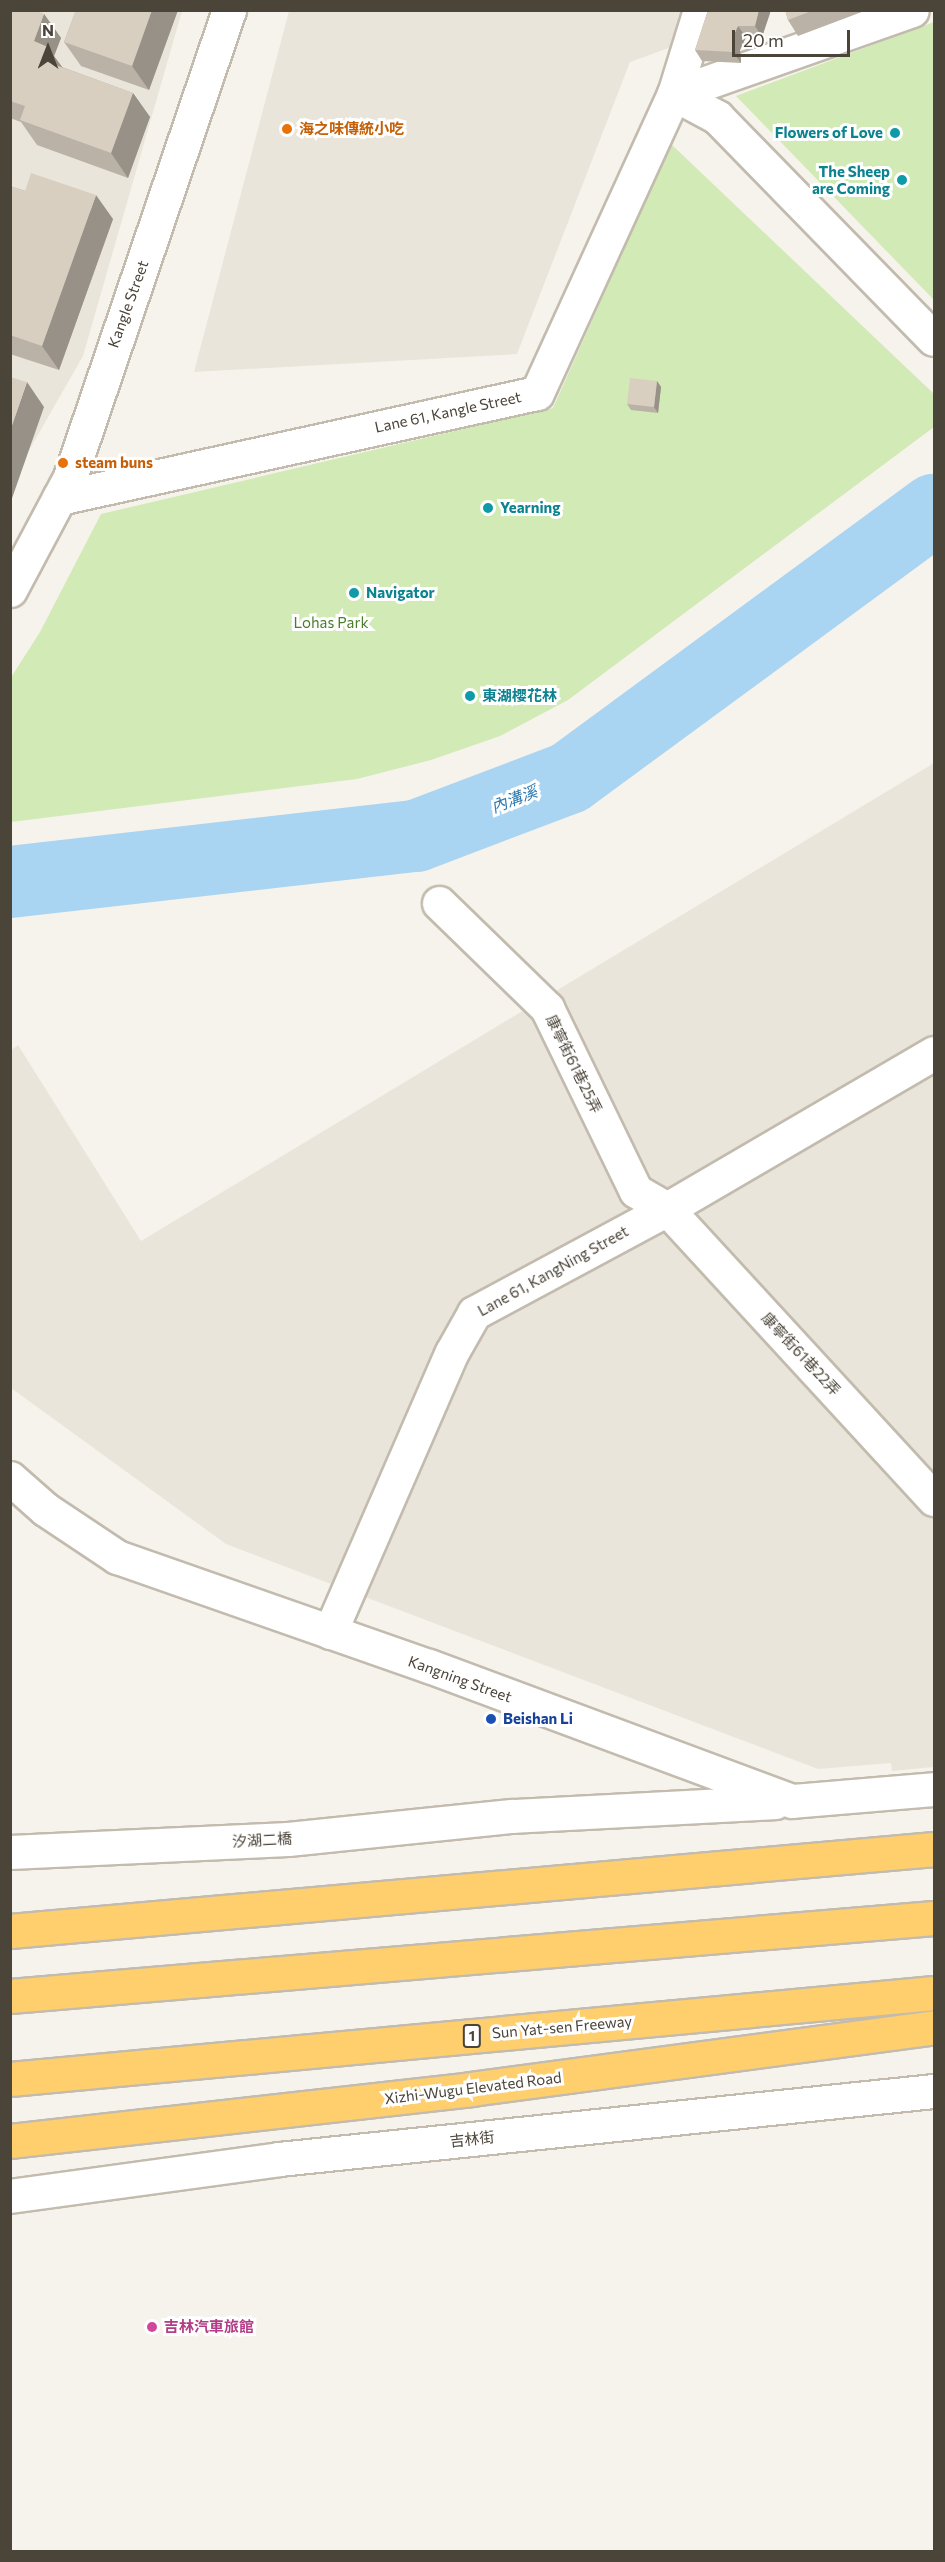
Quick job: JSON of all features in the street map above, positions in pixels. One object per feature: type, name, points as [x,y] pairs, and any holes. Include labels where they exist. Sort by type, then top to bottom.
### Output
[{"type":"highway","points":[[10,1930],[934,1849]]},
{"type":"highway","points":[[10,1996],[934,1918]]},
{"type":"highway","name":"Sun Yat-sen Freeway","points":[[10,2079],[934,1992]]},
{"type":"highway","name":"Xizhi-Wugu Elevated Road","points":[[10,2141],[471,2089],[934,2027]]},
{"type":"street","name":"Kangle Street","points":[[10,590],[70,477],[230,10]]},
{"type":"street","name":"Lane 61, Kangle Street","points":[[59,498],[537,393],[674,94],[700,10]]},
{"type":"street","points":[[674,94],[912,10]]},
{"type":"street","points":[[674,94],[717,117],[934,339]]},
{"type":"street","name":"康寧街61巷25弄","points":[[439,903],[547,1008],[636,1191],[667,1209]]},
{"type":"street","name":"Lane 61, KangNing Street","points":[[330,1632],[452,1352],[474,1313],[667,1209],[934,1053]]},
{"type":"street","name":"康寧街61巷22弄","points":[[667,1209],[934,1499]]},
{"type":"street","name":"Kangning Street","points":[[10,1478],[45,1509],[117,1557],[330,1632],[792,1801],[934,1789]]},
{"type":"street","name":"汐湖二橋","points":[[10,1852],[288,1839],[512,1816],[792,1801]]},
{"type":"street","name":"吉林街","points":[[10,2196],[279,2159],[934,2091]]},
{"type":"shaded area","points":[[11,11],[182,11],[83,356],[11,482]]},
{"type":"shaded area","points":[[289,11],[771,11],[630,62],[517,354],[194,372]]},
{"type":"shaded area","points":[[934,763],[934,1767],[892,1771],[891,1763],[818,1769],[226,1544],[11,1388],[10,1051],[18,1045],[141,1241]]},
{"type":"green space","points":[[934,22],[934,300],[736,96]]},
{"type":"green space","name":"Lohas Park","points":[[671,144],[934,394],[934,427],[568,700],[500,736],[431,760],[357,779],[11,822],[10,679],[40,632],[101,514],[553,408]]},
{"type":"building","points":[[10,10],[34,10],[44,14],[34,41],[48,47],[42,60],[133,93],[111,153],[20,120],[25,106],[10,101]]},
{"type":"building","points":[[76,10],[152,10],[132,66],[64,42]]},
{"type":"building","points":[[708,10],[759,10],[755,26],[738,26],[732,39],[733,52],[695,50]]},
{"type":"building","points":[[785,10],[814,10],[788,20]]},
{"type":"building","points":[[31,173],[96,195],[42,346],[10,335],[10,186],[25,191]]},
{"type":"building","points":[[10,377],[27,382],[10,431]]},
{"type":"building","points":[[630,378],[657,381],[654,407],[627,404]]},
{"type":"waterway","name":"內溝溪","points":[[10,882],[416,836],[569,778],[934,510]]},
{"type":"place","name":"海之味傳統小吃","points":[[287,129]]},
{"type":"place","name":"Flowers of Love","points":[[895,133]]},
{"type":"place","name":"The Sheep are Coming","points":[[902,180]]},
{"type":"place","name":"steam buns","points":[[63,463]]},
{"type":"place","name":"Yearning","points":[[488,508]]},
{"type":"place","name":"Navigator","points":[[354,593]]},
{"type":"place","name":"東湖櫻花林","points":[[470,696]]},
{"type":"place","name":"Beishan Li","points":[[491,1719]]},
{"type":"place","name":"吉林汽車旅館","points":[[152,2327]]}]
